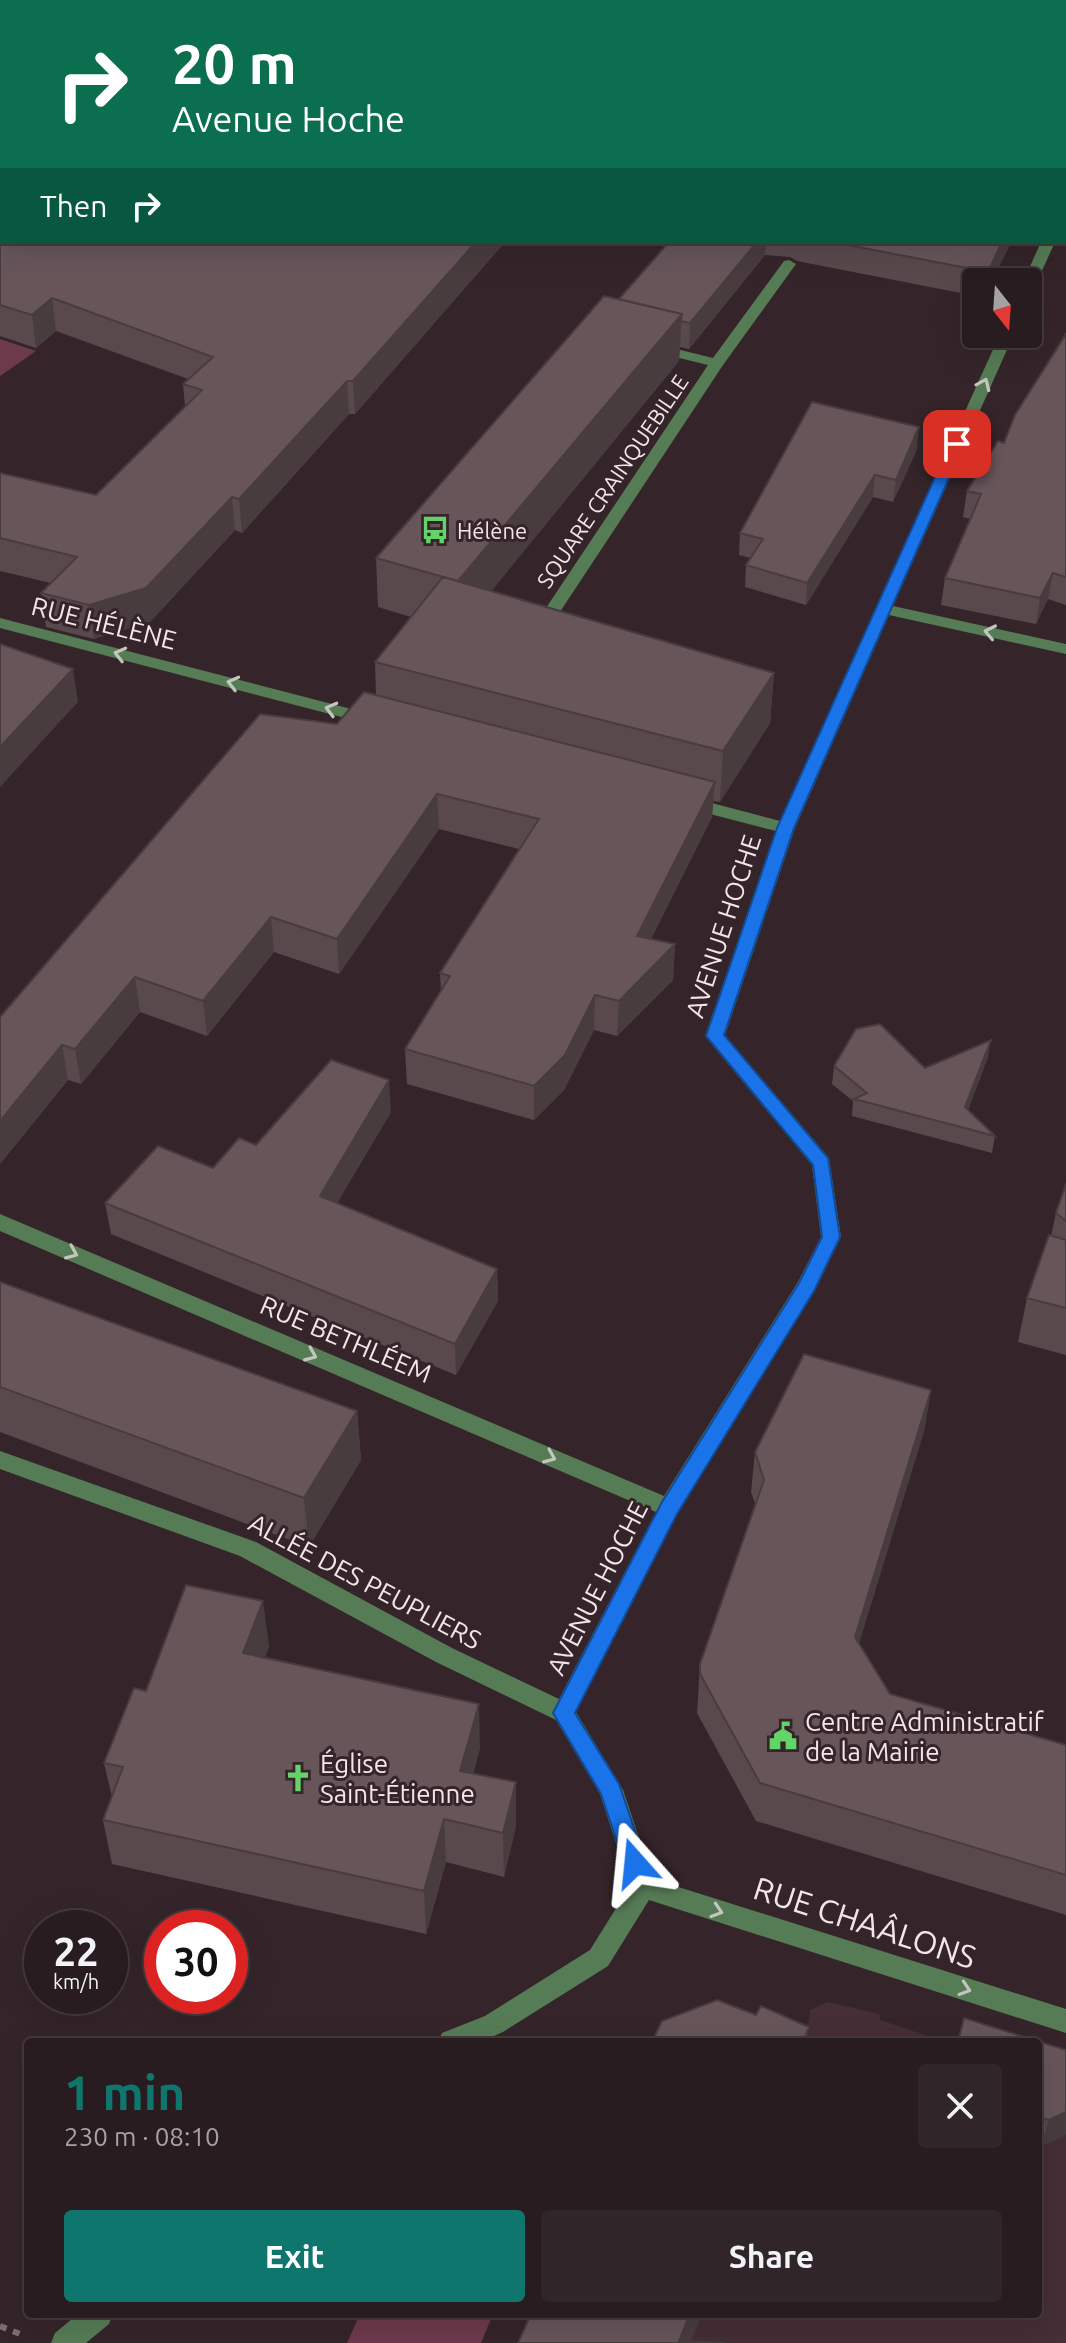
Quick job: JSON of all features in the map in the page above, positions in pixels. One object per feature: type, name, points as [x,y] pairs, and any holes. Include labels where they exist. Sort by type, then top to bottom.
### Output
[{"type":"street","points":[[1036,268],[1047,244]]},
{"type":"street","name":"SQUARE CRAINQUEBILLE","points":[[544,623],[717,363],[789,264]]},
{"type":"street","name":"SQUARE CRAINQUEBILLE","points":[[640,344],[717,363]]},
{"type":"street","name":"AVENUE HOCHE","points":[[564,1713],[669,1508],[807,1286],[831,1237],[822,1163],[715,1036],[786,828],[1001,348]]},
{"type":"street","points":[[883,609],[1066,649]]},
{"type":"street","name":"RUE HÉLÈNE","points":[[0,623],[385,723]]},
{"type":"street","points":[[678,800],[786,828]]},
{"type":"street","name":"RUE BETHLÉEM","points":[[0,1222],[669,1508]]},
{"type":"street","name":"ALLÉE DES PEUPLIERS","points":[[0,1460],[248,1549],[444,1655],[564,1713]]},
{"type":"street","points":[[461,2038],[494,2024],[599,1958],[643,1887],[611,1790],[564,1713]]},
{"type":"street","name":"RUE CHAÂLONS","points":[[643,1887],[1066,2021]]},
{"type":"street","points":[[65,2343],[94,2318]]},
{"type":"shaded area","points":[[0,339],[36,351],[0,376]]},
{"type":"shaded area","points":[[828,2002],[879,2014],[880,2020],[934,2038],[806,2038],[810,2010]]},
{"type":"shaded area","points":[[1042,2072],[1066,2080],[1066,2343],[535,2343],[546,2318],[1042,2318]]},
{"type":"shaded area","points":[[358,2318],[491,2318],[481,2343],[347,2343]]},
{"type":"building","points":[[0,244],[474,244],[353,381],[347,381],[239,499],[232,497],[146,588],[89,605],[41,593],[77,557],[0,538],[0,473],[96,495],[202,390],[183,384],[213,357],[52,298],[32,315],[0,305]]},
{"type":"building","points":[[667,244],[755,244],[690,323],[681,321],[682,314],[619,299]]},
{"type":"building","points":[[842,244],[1001,244],[990,268],[967,268]]},
{"type":"building","points":[[604,296],[682,314],[458,581],[376,558]]},
{"type":"building","points":[[1066,334],[1066,577],[1053,573],[1040,598],[945,578],[981,494],[967,491],[998,441],[1004,443],[1015,415]]},
{"type":"building","points":[[812,402],[919,427],[896,480],[875,475],[807,583],[746,565],[763,539],[740,533]]},
{"type":"building","points":[[443,577],[774,673],[723,751],[375,662]]},
{"type":"building","points":[[0,644],[73,669],[0,747]]},
{"type":"building","points":[[364,692],[715,782],[637,936],[675,944],[619,1001],[595,995],[565,1055],[534,1086],[405,1049],[450,976],[440,973],[539,819],[437,794],[337,939],[271,917],[203,1001],[135,977],[75,1049],[62,1045],[0,1121],[0,1017],[260,714],[337,724]]},
{"type":"building","points":[[880,1024],[925,1068],[991,1040],[965,1107],[995,1136],[854,1099],[867,1093],[834,1066],[856,1029]]},
{"type":"building","points":[[331,1060],[389,1080],[320,1196],[497,1269],[455,1344],[105,1203],[158,1146],[213,1168],[239,1138],[256,1145]]},
{"type":"building","points":[[1066,1184],[1066,1221],[1056,1213]]},
{"type":"building","points":[[1049,1235],[1066,1240],[1066,1308],[1027,1298]]},
{"type":"building","points":[[0,1282],[357,1411],[304,1498],[0,1387]]},
{"type":"building","points":[[804,1354],[931,1390],[855,1637],[890,1694],[1066,1745],[1066,1875],[760,1783],[700,1674],[700,1664],[764,1480],[755,1452]]},
{"type":"building","name":"Église Saint-Étienne","points":[[186,1585],[263,1601],[243,1653],[479,1704],[460,1771],[516,1782],[503,1833],[444,1819],[424,1891],[103,1820],[123,1767],[104,1763],[134,1688],[146,1691]]},
{"type":"building","points":[[717,2000],[756,2015],[761,2006],[809,2027],[805,2038],[654,2038],[662,2021]]},
{"type":"building","points":[[964,2018],[1028,2038],[959,2038]]},
{"type":"building","points":[[1042,2042],[1066,2050],[1066,2112],[1049,2120],[1042,2118]]},
{"type":"building","points":[[529,2318],[688,2318],[679,2341],[725,2343],[518,2343]]},
{"type":"place","name":"Hélène","points":[[435,530]]},
{"type":"place","name":"Centre Administratif de la Mairie","points":[[783,1736]]},
{"type":"place","name":"Église Saint-Étienne","points":[[298,1778]]},
{"type":"route","points":[[635,1863],[611,1790],[564,1713],[669,1508],[807,1286],[831,1237],[822,1163],[715,1036],[786,828],[957,444]]}]
